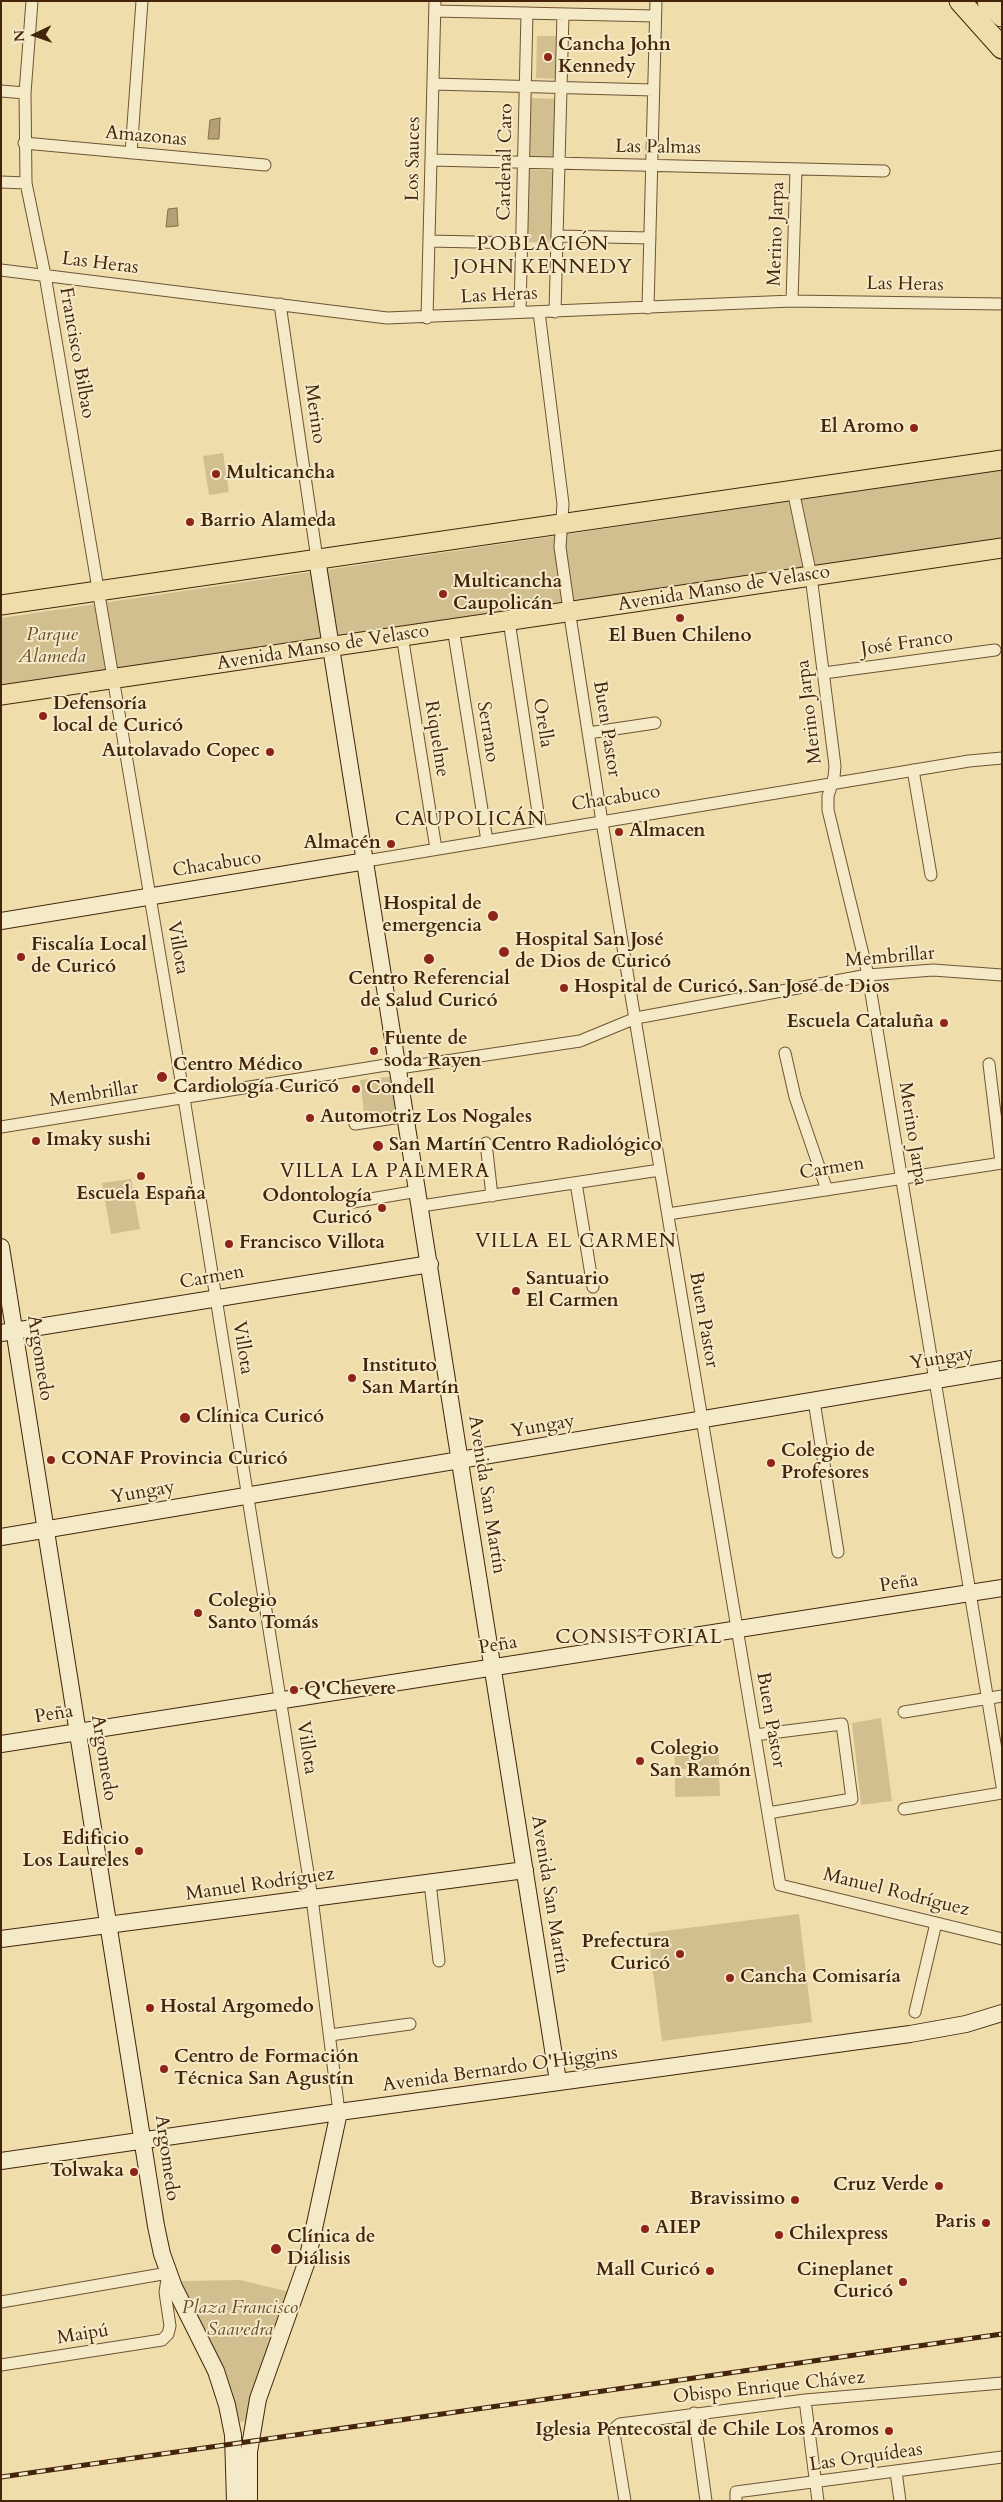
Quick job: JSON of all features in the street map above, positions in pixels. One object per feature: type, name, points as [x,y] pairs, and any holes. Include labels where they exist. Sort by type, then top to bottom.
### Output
[{"type":"highway","points":[[960,1],[1002,48]]},
{"type":"highway","points":[[988,1],[1002,16]]},
{"type":"main road","points":[[1,605],[1002,460]]},
{"type":"main road","name":"Avenida Manso de Velasco","points":[[1,695],[1002,548]]},
{"type":"street","name":"Francisco Bilbao","points":[[32,1],[25,93],[24,143],[26,183],[45,275],[99,591]]},
{"type":"street","points":[[131,153],[142,1]]},
{"type":"street","points":[[648,308],[656,1]]},
{"type":"street","points":[[435,6],[527,13],[655,16]]},
{"type":"street","name":"Los Sauces","points":[[427,318],[435,6]]},
{"type":"street","name":"Cardenal Caro","points":[[520,312],[527,13]]},
{"type":"street","points":[[556,312],[563,14]]},
{"type":"street","points":[[433,84],[654,90]]},
{"type":"street","points":[[1,91],[25,93]]},
{"type":"street","name":"Amazonas","points":[[24,143],[265,165]]},
{"type":"street","name":"Las Palmas","points":[[431,160],[884,171]]},
{"type":"street","name":"Merino Jarpa","points":[[792,301],[796,169]]},
{"type":"street","points":[[1,182],[26,183]]},
{"type":"street","points":[[557,236],[650,238]]},
{"type":"street","points":[[429,241],[522,244]]},
{"type":"street","name":"Las Heras","points":[[1,270],[280,304],[370,317],[427,318],[520,312],[792,301],[1002,304]]},
{"type":"street","name":"Merino","points":[[280,304],[317,559]]},
{"type":"street","points":[[539,312],[563,504],[561,524]]},
{"type":"street","name":"Merino Jarpa","points":[[793,490],[811,576],[835,766],[828,796],[830,819],[868,975],[1002,1786]]},
{"type":"street","name":"Buen Pastor","points":[[561,524],[560,547],[602,822],[780,1885]]},
{"type":"street","name":"Avenida San Martín","points":[[317,559],[400,1068],[558,2081]]},
{"type":"street","name":"Villota","points":[[99,591],[184,1098],[281,1701],[312,1898],[340,2112]]},
{"type":"street","name":"Orella","points":[[509,621],[541,832]]},
{"type":"street","name":"Serrano","points":[[453,628],[487,841]]},
{"type":"street","name":"Riquelme","points":[[402,635],[436,849]]},
{"type":"street","name":"José Franco","points":[[824,673],[995,650]]},
{"type":"street","points":[[588,733],[655,723]]},
{"type":"street","name":"Chacabuco","points":[[1,921],[832,783],[1002,758]]},
{"type":"street","points":[[913,770],[931,875]]},
{"type":"street","name":"Membrillar","points":[[1,1127],[386,1066],[400,1068],[580,1041],[636,1018],[868,975],[933,970],[1002,975]]},
{"type":"street","points":[[785,1053],[795,1097],[827,1190]]},
{"type":"street","points":[[990,1064],[1001,1163]]},
{"type":"street","points":[[354,1124],[407,1116]]},
{"type":"street","points":[[486,1143],[492,1196]]},
{"type":"street","name":"Carmen","points":[[668,1214],[1001,1163]]},
{"type":"street","points":[[353,1202],[492,1196],[660,1170]]},
{"type":"street","points":[[576,1183],[593,1286]]},
{"type":"street","name":"Argomedo","points":[[1,1247],[8,1332],[47,1529],[156,2226],[168,2274],[222,2388],[233,2435],[235,2501]]},
{"type":"street","name":"Carmen","points":[[8,1332],[430,1264]]},
{"type":"street","name":"Yungay","points":[[1,1537],[1002,1369]]},
{"type":"street","points":[[814,1401],[838,1552]]},
{"type":"street","name":"Peña","points":[[1,1744],[1002,1588]]},
{"type":"street","points":[[904,1712],[1002,1696]]},
{"type":"street","points":[[755,1735],[842,1724],[852,1799],[768,1812]]},
{"type":"street","points":[[904,1809],[1002,1793]]},
{"type":"street","name":"Manuel Rodríguez","points":[[1,1939],[525,1870]]},
{"type":"street","points":[[430,1882],[439,1961]]},
{"type":"street","name":"Manuel Rodríguez","points":[[780,1885],[1002,1939]]},
{"type":"street","points":[[915,2012],[936,1923]]},
{"type":"street","name":"Avenida Bernardo O'Higgins","points":[[1,2161],[558,2081],[910,2034],[966,2024],[1002,2012]]},
{"type":"street","points":[[330,2035],[410,2024]]},
{"type":"street","points":[[249,2501],[249,2452],[258,2399],[305,2267],[324,2191],[340,2112]]},
{"type":"street","points":[[1,2302],[168,2274]]},
{"type":"street","name":"Argomedo","points":[[168,2274],[165,2292],[170,2326],[168,2334]]},
{"type":"street","name":"Maipú","points":[[1,2365],[159,2341],[168,2334]]},
{"type":"street","name":"Obispo Enrique Chávez","points":[[625,2501],[614,2433],[616,2427],[620,2424],[805,2400],[1002,2383]]},
{"type":"street","points":[[805,2400],[818,2501]]},
{"type":"street","points":[[694,2413],[706,2501]]},
{"type":"street","name":"Las Orquídeas","points":[[736,2496],[1002,2457]]},
{"type":"street","points":[[896,2472],[900,2501]]},
{"type":"green space","name":"Cancha John Kennedy","points":[[537,36],[560,36],[559,79],[536,78]]},
{"type":"green space","points":[[530,98],[558,99],[556,162],[528,161]]},
{"type":"green space","points":[[527,169],[555,171],[553,243],[525,242]]},
{"type":"green space","name":"Multicancha","points":[[223,453],[229,492],[209,495],[203,456]]},
{"type":"green space","name":"Parque Alameda","points":[[1002,470],[1002,539],[1,690],[1,618]]},
{"type":"green space","points":[[393,1077],[399,1115],[365,1120],[360,1080]]},
{"type":"green space","points":[[131,1179],[140,1229],[111,1234],[102,1183]]},
{"type":"green space","points":[[881,1718],[892,1801],[861,1805],[852,1723]]},
{"type":"green space","points":[[719,1746],[719,1768],[675,1769],[674,1747]]},
{"type":"green space","points":[[719,1774],[720,1796],[675,1797],[675,1775]]},
{"type":"green space","name":"Cancha Comisaría","points":[[799,1914],[812,2022],[662,2041],[648,1933]]},
{"type":"green space","name":"Plaza Francisco Saavedra","points":[[240,2280],[290,2292],[246,2421],[240,2422],[226,2379],[180,2281]]},
{"type":"shaded area","points":[[220,118],[219,139],[208,139],[210,120]]},
{"type":"shaded area","points":[[177,208],[178,226],[166,227],[168,209]]},
{"type":"railway","points":[[1,2477],[1002,2334]]},
{"type":"place","name":"Cancha John Kennedy","points":[[548,57]]},
{"type":"place","name":"El Aromo","points":[[914,428]]},
{"type":"place","name":"Multicancha","points":[[216,474]]},
{"type":"place","name":"Barrio Alameda","points":[[190,522]]},
{"type":"place","name":"Multicancha Caupolicán","points":[[443,594]]},
{"type":"place","name":"El Buen Chileno","points":[[680,618]]},
{"type":"place","name":"Defensoría local de Curicó","points":[[43,716]]},
{"type":"place","name":"Autolavado Copec","points":[[270,752]]},
{"type":"place","name":"Almacen","points":[[619,832]]},
{"type":"place","name":"Almacén","points":[[391,844]]},
{"type":"place","name":"Hospital de emergencia","points":[[493,916]]},
{"type":"place","name":"Hospital San José de Dios de Curicó","points":[[504,952]]},
{"type":"place","name":"Fiscalía Local de Curicó","points":[[21,957]]},
{"type":"place","name":"Centro Referencial de Salud Curicó","points":[[429,959]]},
{"type":"place","name":"Hospital de Curicó, San José de Dios","points":[[564,988]]},
{"type":"place","name":"Escuela Cataluña","points":[[944,1023]]},
{"type":"place","name":"Fuente de soda Rayen","points":[[374,1051]]},
{"type":"place","name":"Centro Médico Cardiología Curicó","points":[[162,1077]]},
{"type":"place","name":"Condell","points":[[356,1089]]},
{"type":"place","name":"Automotriz Los Nogales","points":[[310,1118]]},
{"type":"place","name":"Imaky sushi","points":[[36,1141]]},
{"type":"place","name":"San Martín Centro Radiológico","points":[[378,1146]]},
{"type":"place","name":"Escuela España","points":[[141,1176]]},
{"type":"place","name":"Odontología Curicó","points":[[382,1208]]},
{"type":"place","name":"Francisco Villota","points":[[229,1244]]},
{"type":"place","name":"Santuario El Carmen","points":[[516,1291]]},
{"type":"place","name":"Instituto San Martín","points":[[352,1378]]},
{"type":"place","name":"Clínica Curicó","points":[[185,1418]]},
{"type":"place","name":"CONAF Provincia Curicó","points":[[51,1460]]},
{"type":"place","name":"Colegio de Profesores","points":[[771,1463]]},
{"type":"place","name":"Colegio Santo Tomás","points":[[198,1613]]},
{"type":"place","name":"Q'Chevere","points":[[294,1690]]},
{"type":"place","name":"Colegio San Ramón","points":[[640,1761]]},
{"type":"place","name":"Edificio Los Laureles","points":[[139,1851]]},
{"type":"place","name":"Prefectura Curicó","points":[[680,1954]]},
{"type":"place","name":"Cancha Comisaría","points":[[730,1978]]},
{"type":"place","name":"Hostal Argomedo","points":[[150,2008]]},
{"type":"place","name":"Centro de Formación Técnica San Agustín","points":[[164,2069]]},
{"type":"place","name":"Tolwaka","points":[[134,2172]]},
{"type":"place","name":"Cruz Verde","points":[[939,2186]]},
{"type":"place","name":"Bravissimo","points":[[795,2200]]},
{"type":"place","name":"Paris","points":[[986,2223]]},
{"type":"place","name":"AIEP","points":[[645,2229]]},
{"type":"place","name":"Chilexpress","points":[[779,2235]]},
{"type":"place","name":"Clínica de Diálisis","points":[[276,2249]]},
{"type":"place","name":"Mall Curicó","points":[[710,2271]]},
{"type":"place","name":"Cineplanet Curicó","points":[[903,2282]]},
{"type":"place","name":"Iglesia Pentecostal de Chile Los Aromos","points":[[889,2431]]},
{"type":"district","name":"POBLACIÓN JOHN KENNEDY","points":[[543,256]]},
{"type":"district","name":"CAUPOLICÁN","points":[[470,820]]},
{"type":"district","name":"VILLA LA PALMERA","points":[[385,1172]]},
{"type":"district","name":"VILLA EL CARMEN","points":[[576,1242]]},
{"type":"district","name":"CONSISTORIAL","points":[[639,1638]]}]
